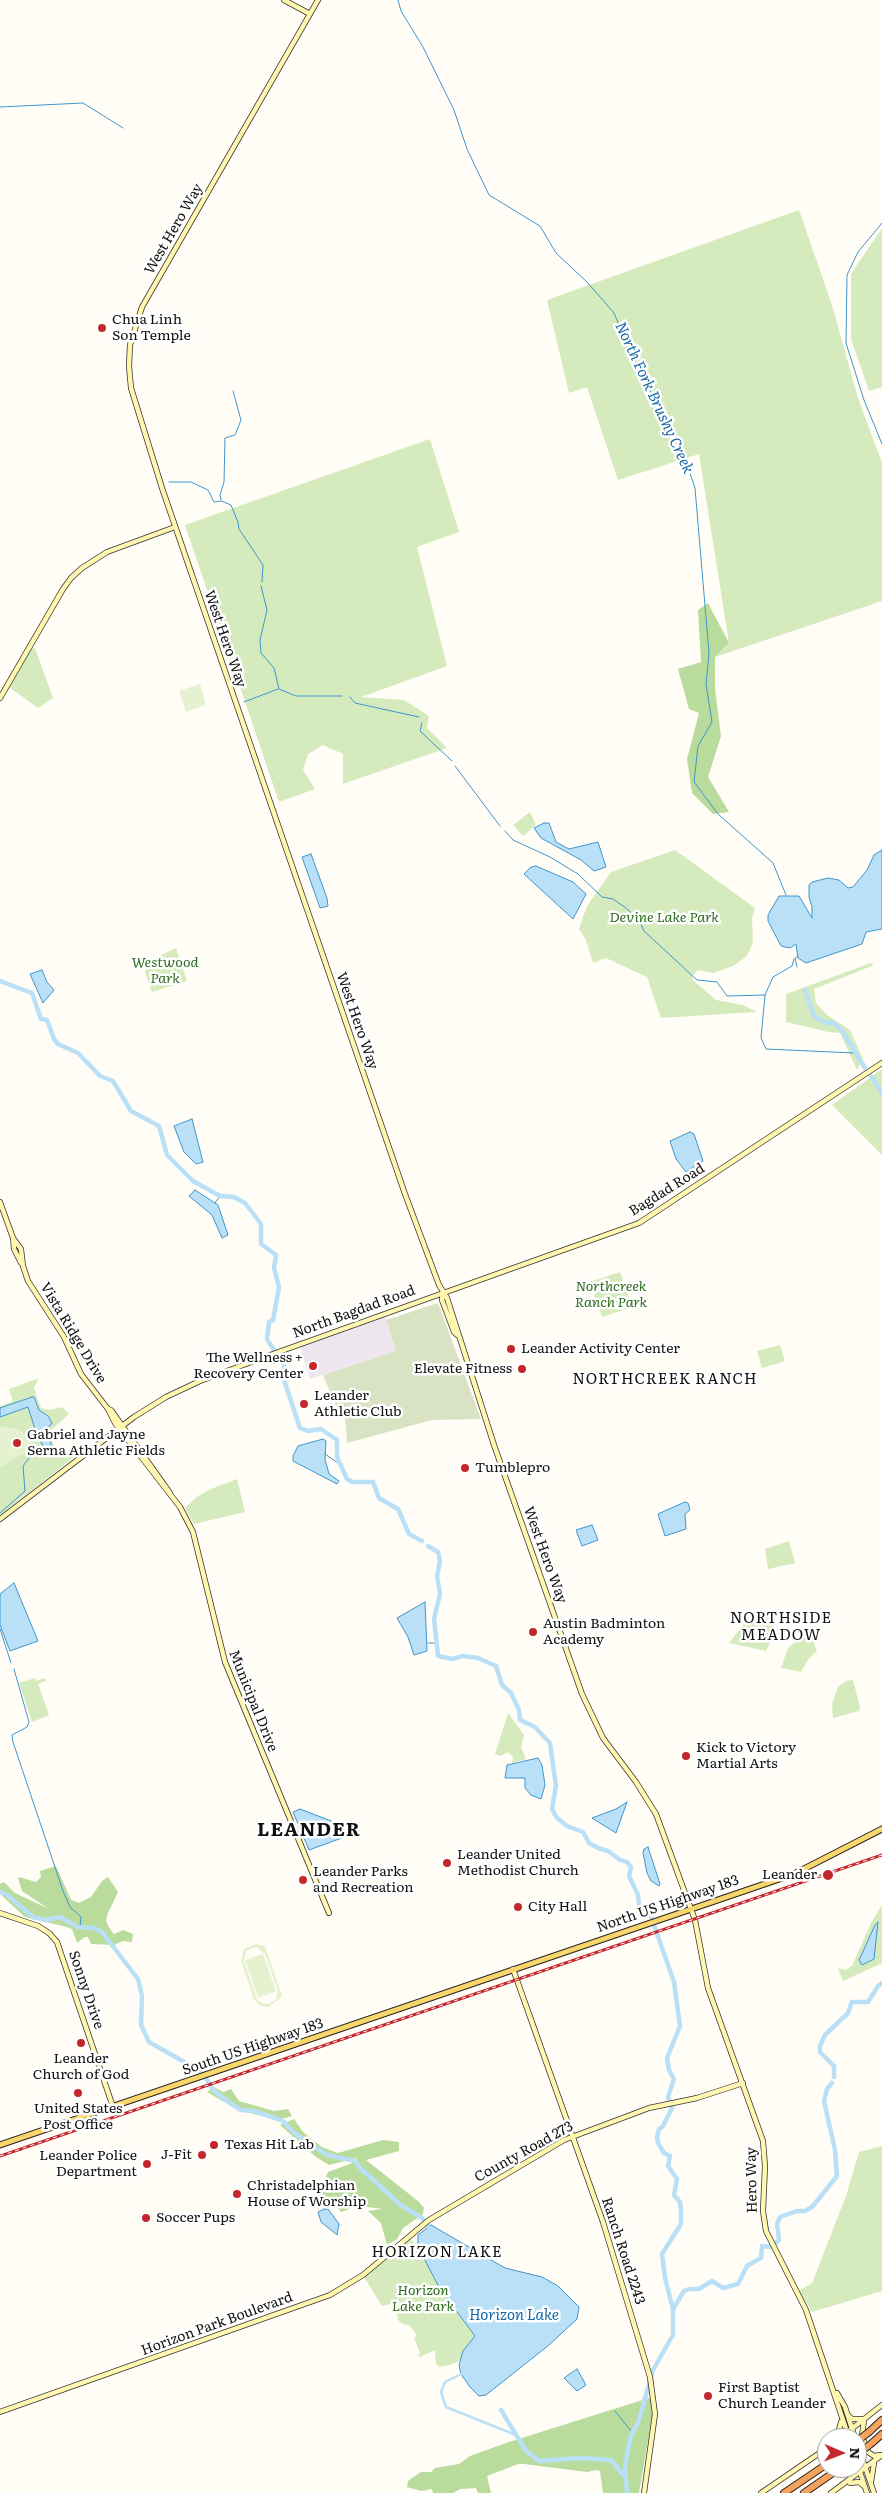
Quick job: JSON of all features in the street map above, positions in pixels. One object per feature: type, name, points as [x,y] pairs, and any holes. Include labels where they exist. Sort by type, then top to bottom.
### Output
[{"type":"highway","points":[[870,2430],[882,2415]]},
{"type":"highway","points":[[867,2432],[882,2420]]},
{"type":"highway","points":[[867,2446],[882,2434]]},
{"type":"highway","points":[[784,2493],[817,2471]]},
{"type":"highway","points":[[804,2493],[826,2478]]},
{"type":"main road","name":"North US Highway 183","points":[[512,1970],[803,1870],[882,1829]]},
{"type":"main road","name":"South US Highway 183","points":[[0,2145],[512,1970]]},
{"type":"street","points":[[284,0],[310,14]]},
{"type":"street","name":"West Hero Way","points":[[318,0],[140,313],[134,326],[129,355],[129,376],[136,407],[175,527],[405,1194],[456,1323],[457,1336],[590,1713],[603,1738],[636,1782],[656,1814],[691,1908]]},
{"type":"street","points":[[0,698],[71,578],[82,568],[107,552],[175,527]]},
{"type":"street","name":"Bagdad Road","points":[[443,1292],[645,1220],[882,1063]]},
{"type":"street","name":"Vista Ridge Drive","points":[[0,1202],[13,1238],[20,1245],[23,1266],[28,1281],[54,1320],[81,1374],[108,1410],[111,1410],[121,1427]]},
{"type":"street","name":"North Bagdad Road","points":[[0,1520],[147,1408],[188,1386],[443,1292]]},
{"type":"street","name":"Municipal Drive","points":[[121,1427],[183,1511],[196,1539],[219,1644],[233,1684],[329,1913]]},
{"type":"street","name":"Hero Way","points":[[691,1908],[698,1929],[704,1974],[708,1988],[763,2141],[765,2166],[763,2211],[770,2242],[806,2310],[834,2389],[845,2428]]},
{"type":"street","name":"Sonny Drive","points":[[0,1913],[38,1926],[50,1933],[57,1942],[114,2107]]},
{"type":"street","name":"Ranch Road 2243","points":[[512,1970],[603,2222],[652,2385],[656,2406],[655,2423],[644,2493]]},
{"type":"street","name":"County Road 273","points":[[423,2224],[573,2135],[649,2108],[694,2099],[743,2083]]},
{"type":"street","name":"Horizon Park Boulevard","points":[[0,2412],[330,2295],[363,2276],[423,2224]]},
{"type":"street","name":"Hero Way","points":[[834,2389],[847,2413],[852,2428]]},
{"type":"street","points":[[853,2428],[882,2405]]},
{"type":"street","points":[[838,2408],[842,2428]]},
{"type":"street","points":[[847,2413],[852,2419],[865,2419]]},
{"type":"street","points":[[865,2419],[861,2432],[868,2452],[874,2456],[882,2455]]},
{"type":"street","points":[[761,2493],[817,2455]]},
{"type":"street","points":[[867,2468],[882,2455]]},
{"type":"street","points":[[870,2484],[874,2462]]},
{"type":"street","name":"Hero Way","points":[[867,2473],[874,2493]]},
{"type":"street","points":[[832,2493],[854,2478]]},
{"type":"street","points":[[862,2478],[866,2490]]},
{"type":"street","points":[[847,2483],[859,2482],[866,2490]]},
{"type":"shaded area","points":[[384,1314],[396,1351],[310,1379],[299,1344]]},
{"type":"green space","points":[[799,210],[832,305],[858,398],[882,463],[882,601],[715,657],[729,643],[699,454],[618,480],[587,387],[569,393],[547,300]]},
{"type":"green space","points":[[882,228],[882,387],[869,391],[851,339],[851,274]]},
{"type":"green space","points":[[430,439],[459,532],[417,547],[447,666],[361,697],[404,700],[429,716],[427,728],[447,748],[343,784],[343,754],[323,745],[308,754],[303,770],[315,789],[279,802],[185,525]]},
{"type":"green space","points":[[708,603],[729,643],[715,657],[715,689],[721,736],[708,777],[729,812],[713,814],[692,793],[687,759],[699,713],[689,709],[678,669],[701,662],[698,610]]},
{"type":"green space","points":[[35,648],[53,698],[38,708],[9,687],[30,649]]},
{"type":"green space","points":[[200,684],[206,705],[186,712],[179,691]]},
{"type":"green space","points":[[530,812],[536,825],[523,836],[513,825]]},
{"type":"green space","name":"Devine Lake Park","points":[[675,850],[755,908],[752,919],[753,942],[747,956],[733,966],[713,973],[698,970],[692,976],[693,980],[716,1000],[743,1005],[757,1012],[661,1018],[647,977],[606,958],[593,963],[586,940],[579,929],[587,906],[611,872]]},
{"type":"green space","name":"Westwood Park","points":[[176,948],[187,981],[152,992],[145,972],[155,958]]},
{"type":"green space","points":[[871,963],[874,965],[814,989],[816,1003],[827,1015],[850,1030],[863,1059],[857,1070],[840,1033],[786,1022],[786,994]]},
{"type":"green space","points":[[882,1069],[882,1155],[832,1105]]},
{"type":"green space","name":"Northcreek Ranch Park","points":[[620,1272],[632,1307],[602,1317],[590,1282]]},
{"type":"green space","points":[[438,1303],[481,1419],[432,1420],[347,1443],[345,1416],[336,1406],[323,1375],[396,1351],[386,1320]]},
{"type":"green space","points":[[780,1345],[785,1361],[762,1368],[757,1351]]},
{"type":"green space","points":[[39,1378],[34,1388],[41,1408],[50,1410],[62,1407],[69,1414],[49,1432],[56,1451],[73,1458],[0,1515],[0,1406],[13,1401],[9,1389]]},
{"type":"green space","name":"Gabriel and Jayne Serna Athletic Fields","points":[[0,1427],[14,1428],[22,1432],[36,1447],[0,1467]]},
{"type":"green space","points":[[237,1479],[245,1512],[194,1524],[185,1508],[198,1496]]},
{"type":"green space","points":[[789,1541],[795,1563],[768,1569],[765,1549]]},
{"type":"green space","points":[[769,1614],[775,1632],[766,1651],[729,1643],[743,1625]]},
{"type":"green space","points":[[811,1636],[817,1651],[809,1658],[801,1672],[781,1668],[788,1648],[797,1640]]},
{"type":"green space","points":[[35,1678],[36,1681],[45,1678],[46,1681],[38,1684],[49,1715],[32,1722],[19,1683]]},
{"type":"green space","points":[[853,1680],[860,1707],[859,1711],[833,1718],[832,1704],[838,1687],[846,1681]]},
{"type":"green space","points":[[508,1713],[524,1735],[521,1747],[526,1759],[512,1763],[513,1757],[508,1752],[500,1756],[495,1754]]},
{"type":"green space","points":[[56,1866],[71,1900],[79,1903],[91,1897],[102,1881],[108,1877],[118,1892],[108,1913],[106,1920],[108,1926],[114,1934],[123,1930],[133,1934],[132,1942],[123,1941],[114,1945],[91,1944],[88,1937],[85,1937],[77,1943],[72,1929],[25,1917],[0,1894],[0,1884],[4,1882],[15,1893],[49,1909],[22,1891],[18,1878],[36,1882],[41,1877],[40,1871]]},
{"type":"green space","points":[[882,1905],[882,1963],[843,1981],[838,1968],[845,1970],[852,1966],[871,1923]]},
{"type":"green space","points":[[256,1944],[265,1946],[282,1996],[269,2007],[261,2006],[254,2000],[241,1961],[244,1949]],"holes":[[[256,1947],[265,1954],[278,1991],[276,1999],[269,2004],[262,2003],[257,1999],[244,1961],[246,1951]]]},
{"type":"green space","points":[[263,1954],[276,1991],[258,1998],[245,1960]]},
{"type":"green space","points":[[214,2087],[223,2092],[231,2089],[239,2101],[274,2111],[288,2109],[292,2116],[278,2120],[238,2110],[207,2092]]},
{"type":"green space","points":[[294,2119],[303,2132],[322,2147],[338,2153],[383,2140],[399,2142],[399,2151],[366,2160],[418,2201],[424,2208],[423,2214],[403,2228],[397,2239],[387,2245],[381,2223],[368,2211],[382,2209],[360,2206],[354,2198],[350,2198],[349,2202],[352,2208],[341,2212],[338,2208],[320,2203],[317,2197],[328,2172],[352,2163],[357,2158],[329,2165],[316,2157],[280,2125]]},
{"type":"green space","points":[[882,2146],[882,2291],[812,2312],[799,2291],[812,2283],[846,2196],[859,2152]]},
{"type":"green space","name":"Horizon Lake Park","points":[[411,2238],[414,2243],[421,2244],[481,2336],[465,2358],[450,2365],[440,2367],[436,2364],[435,2350],[420,2357],[418,2356],[420,2353],[414,2338],[417,2335],[409,2325],[403,2324],[398,2320],[394,2303],[382,2306],[364,2277]]},
{"type":"green space","points":[[652,2397],[654,2405],[639,2493],[603,2493],[600,2471],[597,2470],[587,2472],[524,2464],[518,2464],[487,2476],[491,2493],[478,2493],[476,2488],[460,2489],[453,2493],[433,2493],[432,2489],[421,2491],[407,2487],[408,2481],[421,2472],[431,2472],[435,2468],[459,2464],[470,2456],[506,2443]]},
{"type":"water","points":[[544,823],[549,823],[556,842],[569,849],[598,842],[606,867],[594,871],[581,860],[541,838],[534,828]]},
{"type":"water","points":[[882,850],[882,929],[866,932],[862,944],[806,963],[798,958],[796,944],[790,948],[781,946],[768,921],[768,915],[779,896],[799,896],[812,918],[809,885],[812,882],[828,878],[839,880],[848,888],[853,887],[867,870],[874,855]]},
{"type":"water","points":[[311,854],[327,898],[328,906],[320,908],[302,857]]},
{"type":"water","points":[[536,866],[573,882],[586,894],[573,919],[524,874],[531,867]]},
{"type":"water","points":[[42,970],[47,982],[54,990],[43,1003],[30,974]]},
{"type":"water","points":[[192,1119],[203,1162],[196,1164],[184,1152],[174,1126]]},
{"type":"water","points":[[690,1132],[694,1134],[703,1161],[686,1172],[676,1159],[670,1141]]},
{"type":"water","points":[[195,1190],[218,1205],[228,1235],[222,1238],[212,1215],[189,1196]]},
{"type":"water","points":[[34,1397],[39,1410],[48,1416],[52,1423],[47,1429],[52,1448],[46,1451],[37,1435],[28,1407],[0,1417],[0,1408]]},
{"type":"water","points":[[323,1439],[326,1441],[325,1459],[329,1474],[339,1481],[337,1484],[293,1461],[293,1456],[298,1446]]},
{"type":"water","points":[[685,1502],[688,1503],[690,1510],[685,1514],[686,1529],[665,1536],[658,1514]]},
{"type":"water","points":[[592,1525],[598,1540],[582,1546],[576,1530]]},
{"type":"water","points":[[14,1583],[38,1641],[10,1651],[0,1625],[0,1594]]},
{"type":"water","points":[[425,1602],[427,1651],[414,1655],[408,1637],[397,1618]]},
{"type":"water","points":[[538,1758],[542,1765],[545,1785],[541,1799],[531,1795],[525,1788],[525,1778],[505,1778],[507,1765]]},
{"type":"water","points":[[627,1802],[616,1833],[592,1818],[616,1809]]},
{"type":"water","points":[[300,1809],[339,1824],[342,1838],[309,1850],[293,1812]]},
{"type":"water","points":[[648,1847],[660,1884],[659,1886],[651,1881],[647,1873],[643,1853],[644,1849]]},
{"type":"water","points":[[878,1922],[874,1959],[862,1965],[859,1960]]},
{"type":"water","points":[[328,2209],[339,2224],[337,2235],[321,2222],[318,2212]]},
{"type":"water","name":"Horizon Lake","points":[[431,2225],[505,2268],[542,2277],[558,2286],[579,2307],[577,2319],[549,2345],[486,2395],[479,2396],[470,2387],[461,2374],[459,2365],[463,2351],[475,2336],[440,2289],[418,2247],[418,2235]]},
{"type":"water","points":[[577,2369],[586,2385],[577,2391],[564,2378]]},
{"type":"waterway","name":"North Fork Brushy Creek","points":[[398,0],[401,11],[423,47],[454,110],[467,149],[489,195],[540,226],[556,253],[587,282],[614,313],[630,352],[684,456],[695,488],[709,653],[706,684],[712,722],[698,746],[694,782],[718,814],[773,863],[786,895]]},
{"type":"waterway","points":[[0,107],[83,103],[123,128]]},
{"type":"waterway","points":[[882,223],[858,252],[847,275],[846,343],[864,400],[882,444]]},
{"type":"waterway","points":[[221,500],[220,495],[224,482],[225,438],[235,435],[241,420],[233,391]]},
{"type":"waterway","points":[[169,482],[191,482],[208,490],[214,502],[221,501],[231,505],[239,529],[263,565],[262,582]]},
{"type":"waterway","points":[[261,586],[267,610],[260,640],[261,653],[274,668],[279,689],[296,696],[342,696]]},
{"type":"waterway","points":[[244,702],[278,689]]},
{"type":"waterway","points":[[350,697],[355,703],[419,717]]},
{"type":"waterway","points":[[422,723],[420,731],[452,761]]},
{"type":"waterway","points":[[455,766],[500,826]]},
{"type":"waterway","points":[[505,831],[513,840],[550,857],[578,874],[602,897],[613,899],[626,908],[639,920],[644,931],[697,980],[717,982],[727,996],[765,995]]},
{"type":"waterway","name":"North Fork Brushy Creek","points":[[797,967],[795,958],[798,956]]},
{"type":"waterway","points":[[794,959],[792,966],[773,977],[765,995],[761,1038],[766,1049],[854,1053]]},
{"type":"waterway","points":[[0,981],[32,993],[41,1019],[47,1020],[54,1039],[58,1044],[78,1053],[100,1076],[113,1081],[131,1111],[159,1126],[167,1155],[193,1181],[220,1196],[234,1197],[245,1203],[261,1224],[261,1244],[276,1255],[274,1268],[279,1287],[273,1320],[269,1322],[267,1339],[284,1365],[284,1380],[300,1428],[308,1431],[321,1429],[337,1440],[337,1457],[347,1479],[352,1482],[373,1482],[379,1498],[398,1509],[409,1534],[422,1541]]},
{"type":"waterway","name":"North Fork Brushy Creek","points":[[805,990],[814,1016],[826,1023],[834,1023],[842,1031],[865,1068]]},
{"type":"waterway","name":"North Fork Brushy Creek","points":[[871,1076],[882,1093]]},
{"type":"waterway","points":[[215,1203],[220,1196]]},
{"type":"waterway","points":[[0,1513],[25,1491],[23,1466],[29,1458],[44,1449]]},
{"type":"waterway","points":[[325,1454],[338,1463]]},
{"type":"waterway","points":[[428,1546],[438,1552],[440,1561],[437,1576],[440,1594],[434,1619],[438,1656],[452,1659],[463,1656],[478,1658],[496,1666],[502,1685],[511,1693],[519,1710],[520,1720],[535,1727],[550,1743],[556,1786],[552,1809],[557,1818],[567,1826],[583,1832],[589,1843],[608,1851],[620,1860],[627,1862],[631,1867],[629,1876],[638,1895],[639,1906],[650,1914],[674,1982],[680,2026],[667,2058],[669,2070],[674,2079],[668,2097],[672,2108],[663,2126],[659,2129],[657,2137],[664,2153],[670,2156],[668,2166],[677,2179],[674,2195],[680,2202],[681,2211],[681,2224],[662,2254],[665,2278],[673,2309],[673,2335],[653,2370],[638,2423],[631,2435],[625,2465],[627,2493]]},
{"type":"waterway","points":[[0,1629],[11,1663]]},
{"type":"waterway","points":[[428,1643],[438,1643]]},
{"type":"waterway","points":[[14,1669],[29,1722],[27,1727],[12,1735],[13,1742],[63,1891],[70,1907],[81,1917],[80,1927]]},
{"type":"waterway","points":[[0,1892],[7,1895],[33,1917],[46,1920],[60,1917],[78,1927],[94,1928],[102,1932],[138,1979],[142,1996],[141,2025],[149,2042],[202,2072],[214,2091],[241,2110],[254,2111],[281,2120]]},
{"type":"waterway","name":"North Fork Brushy Creek","points":[[834,2077],[834,2066],[820,2052],[820,2046],[825,2035],[848,2013],[852,2002],[868,2002],[882,1983]]},
{"type":"waterway","name":"North Fork Brushy Creek","points":[[673,2309],[684,2291],[689,2289],[699,2289],[712,2281],[723,2288],[738,2284],[747,2266],[761,2258],[762,2246],[771,2247],[779,2240],[777,2224],[780,2217],[797,2211],[805,2211],[812,2207],[837,2176],[835,2150],[824,2101],[827,2089],[832,2083]]},
{"type":"waterway","points":[[284,2122],[294,2133],[327,2155],[355,2161],[377,2183]]},
{"type":"waterway","points":[[380,2186],[399,2204],[422,2218],[431,2230]]},
{"type":"waterway","points":[[463,2373],[445,2382],[441,2392],[446,2407],[516,2435]]},
{"type":"waterway","points":[[501,2410],[526,2451],[539,2461],[580,2458],[611,2460],[625,2477]]},
{"type":"waterway","points":[[615,2411],[632,2432]]},
{"type":"railway","points":[[0,2156],[882,1855]]},
{"type":"place","name":"Chua Linh Son Temple","points":[[102,328]]},
{"type":"place","name":"Leander Activity Center","points":[[511,1349]]},
{"type":"place","name":"The Wellness + Recovery Center","points":[[313,1366]]},
{"type":"place","name":"Elevate Fitness","points":[[522,1369]]},
{"type":"place","name":"Leander Athletic Club","points":[[304,1404]]},
{"type":"place","name":"Gabriel and Jayne Serna Athletic Fields","points":[[17,1443]]},
{"type":"place","name":"Tumblepro","points":[[465,1468]]},
{"type":"place","name":"Austin Badminton Academy","points":[[533,1632]]},
{"type":"place","name":"Kick to Victory Martial Arts","points":[[686,1756]]},
{"type":"place","name":"Leander United Methodist Church","points":[[447,1863]]},
{"type":"place","name":"Leander","points":[[828,1875]]},
{"type":"place","name":"Leander Parks and Recreation","points":[[303,1880]]},
{"type":"place","name":"City Hall","points":[[518,1907]]},
{"type":"place","name":"Leander Church of God","points":[[81,2043]]},
{"type":"place","name":"United States Post Office","points":[[78,2093]]},
{"type":"place","name":"Texas Hit Lab","points":[[214,2145]]},
{"type":"place","name":"J-Fit","points":[[202,2155]]},
{"type":"place","name":"Leander Police Department","points":[[147,2164]]},
{"type":"place","name":"Christadelphian House of Worship","points":[[237,2194]]},
{"type":"place","name":"Soccer Pups","points":[[146,2218]]},
{"type":"place","name":"First Baptist Church Leander","points":[[708,2396]]},
{"type":"district","name":"NORTHCREEK RANCH","points":[[665,1380]]},
{"type":"district","name":"NORTHSIDE MEADOW","points":[[781,1628]]},
{"type":"district","name":"LEANDER","points":[[309,1830]]},
{"type":"district","name":"HORIZON LAKE","points":[[437,2253]]}]
